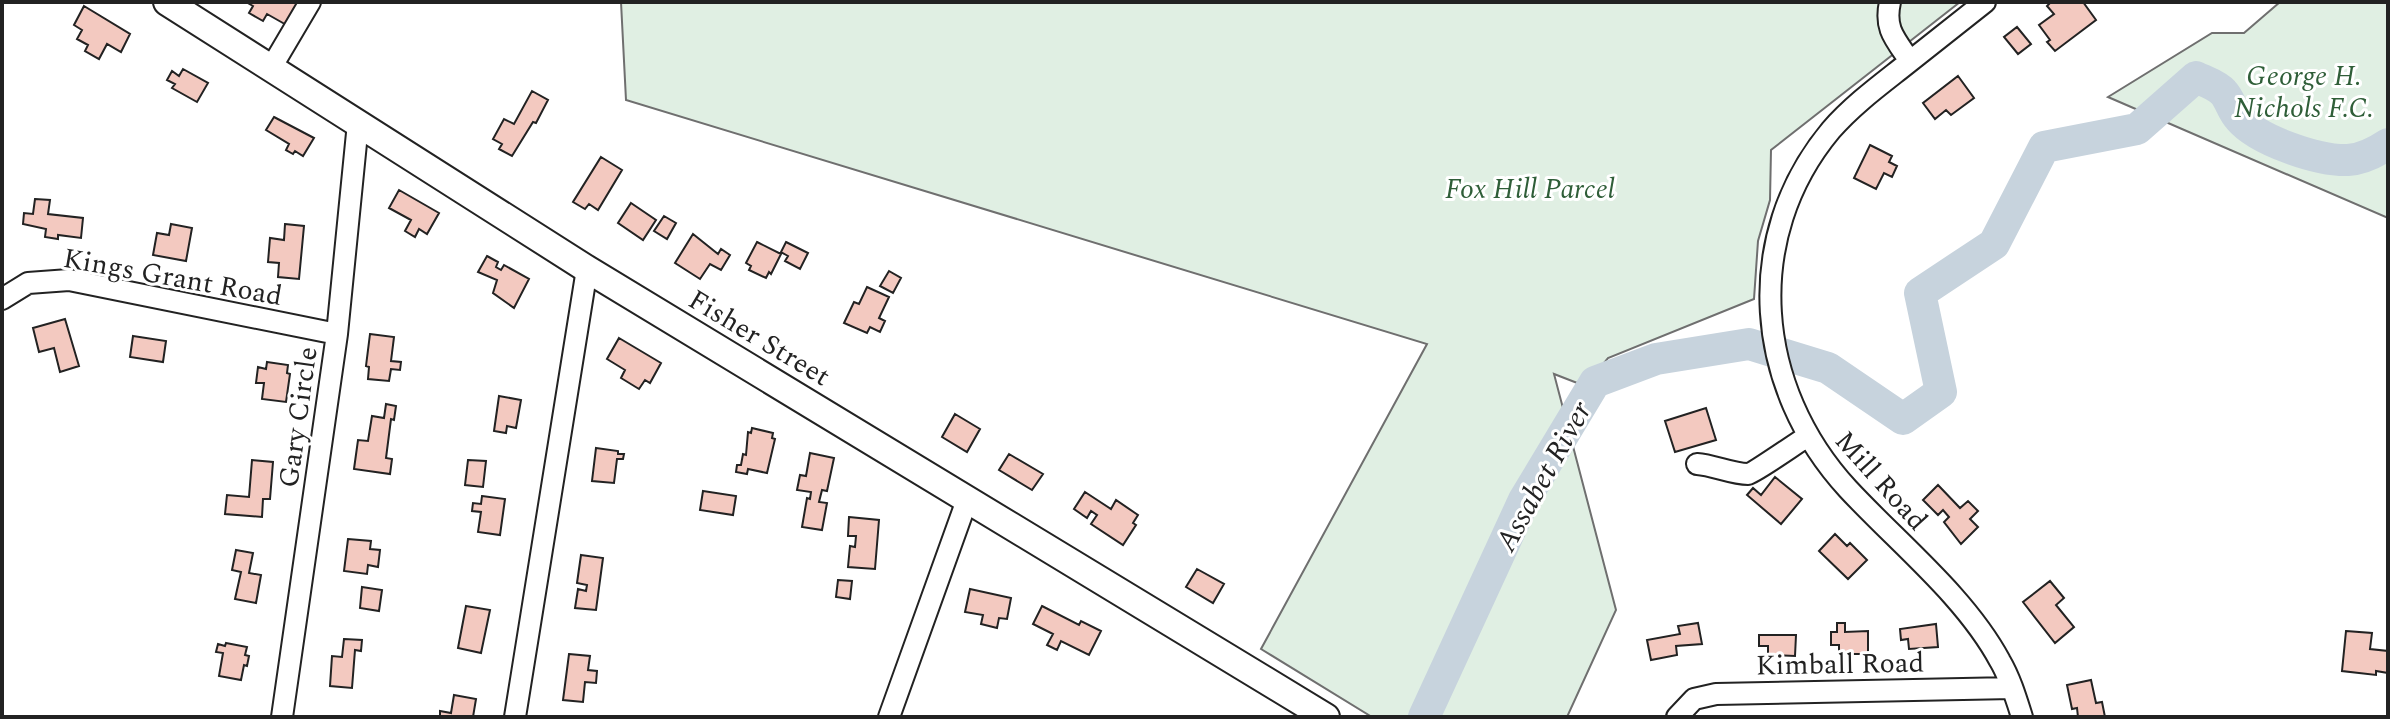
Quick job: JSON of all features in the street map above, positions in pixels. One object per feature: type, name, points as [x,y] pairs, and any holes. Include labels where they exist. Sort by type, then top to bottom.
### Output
[{"type":"main road","name":"Fisher Street","points":[[173,4],[587,269],[1326,717]]},
{"type":"street","points":[[271,68],[310,2]]},
{"type":"street","points":[[1890,2],[1887,17],[1889,30],[1910,61]]},
{"type":"street","name":"Mill Road","points":[[1985,2],[1873,90],[1833,128],[1801,175],[1789,200],[1777,241],[1770,310],[1778,366],[1803,428],[1847,488],[1970,617],[2000,661],[2022,717]]},
{"type":"street","name":"Gary Circle","points":[[282,717],[337,334],[358,123]]},
{"type":"street","points":[[515,717],[587,269]]},
{"type":"street","name":"Kings Grant Road","points":[[2,299],[28,283],[69,280],[337,334]]},
{"type":"street","points":[[1697,464],[1747,474],[1758,471],[1803,428]]},
{"type":"street","points":[[889,717],[967,500]]},
{"type":"street","name":"Kimball Road","points":[[1677,717],[1694,699],[1716,694],[2012,688]]},
{"type":"green space","name":"Fox Hill Parcel","points":[[621,2],[1960,2],[1771,150],[1770,200],[1758,241],[1754,299],[1608,358],[1585,386],[1554,374],[1616,610],[1567,717],[1372,717],[1261,649],[1427,344],[626,100]]},
{"type":"green space","name":"George H. Nichols F.C.","points":[[2280,2],[2388,2],[2388,218],[2108,97],[2212,33],[2244,33]]},
{"type":"building","points":[[246,2],[304,2],[290,27],[267,14],[263,21],[249,13],[253,6]]},
{"type":"building","points":[[2051,2],[2083,2],[2096,20],[2055,51],[2039,25],[2054,14],[2047,6]]},
{"type":"building","points":[[84,6],[130,34],[121,52],[107,44],[99,59],[85,51],[88,45],[77,39],[82,30],[74,25]]},
{"type":"building","points":[[2017,27],[2031,44],[2018,54],[2004,37]]},
{"type":"building","points":[[183,69],[208,83],[197,102],[172,88],[175,84],[167,80],[172,71],[179,76]]},
{"type":"building","points":[[1958,76],[1974,98],[1951,115],[1946,110],[1935,119],[1923,103]]},
{"type":"building","points":[[532,91],[548,100],[512,156],[499,149],[502,144],[493,139],[504,119],[514,124]]},
{"type":"building","points":[[274,117],[314,138],[303,156],[286,150],[289,144],[266,130]]},
{"type":"building","points":[[1870,145],[1892,156],[1889,162],[1897,166],[1892,177],[1884,173],[1876,189],[1854,178]]},
{"type":"building","points":[[601,157],[622,170],[598,210],[589,204],[585,209],[573,202]]},
{"type":"building","points":[[399,190],[439,213],[427,234],[419,229],[415,237],[405,231],[411,220],[389,208]]},
{"type":"building","points":[[35,199],[50,200],[48,214],[83,218],[81,238],[45,237],[46,229],[23,224],[24,213],[33,214]]},
{"type":"building","points":[[631,203],[656,220],[643,240],[618,223]]},
{"type":"building","points":[[664,216],[676,223],[667,239],[654,231]]},
{"type":"building","points":[[171,224],[192,228],[186,261],[153,255],[157,233],[169,235]]},
{"type":"building","points":[[285,224],[304,226],[299,279],[278,277],[279,263],[268,262],[270,238],[284,240]]},
{"type":"building","points":[[693,234],[718,254],[721,249],[730,255],[721,270],[710,264],[700,279],[675,263]]},
{"type":"building","points":[[757,242],[781,254],[766,278],[749,270],[751,266],[746,263]]},
{"type":"building","points":[[786,242],[808,253],[800,269],[785,261],[788,256],[781,252]]},
{"type":"building","points":[[487,256],[498,262],[496,267],[501,270],[504,265],[529,279],[514,308],[493,293],[497,280],[478,272]]},
{"type":"building","points":[[889,271],[901,278],[893,293],[880,286]]},
{"type":"building","points":[[867,287],[889,297],[879,318],[885,321],[880,332],[870,327],[867,333],[844,323],[854,302],[859,304]]},
{"type":"building","points":[[65,319],[79,366],[60,372],[54,348],[39,352],[33,328]]},
{"type":"building","points":[[370,334],[394,337],[391,361],[401,362],[400,370],[391,369],[389,381],[368,379],[369,367],[366,366]]},
{"type":"building","points":[[133,336],[166,341],[163,362],[130,357]]},
{"type":"building","points":[[619,338],[661,363],[650,383],[645,380],[639,389],[621,378],[625,370],[607,359]]},
{"type":"building","points":[[267,362],[288,365],[287,373],[290,374],[286,402],[262,399],[264,383],[256,383],[258,367],[266,369]]},
{"type":"building","points":[[499,396],[521,400],[516,428],[507,426],[506,433],[494,431]]},
{"type":"building","points":[[386,404],[396,406],[394,420],[391,419],[386,458],[392,459],[390,474],[354,469],[358,440],[368,441],[372,416],[384,418]]},
{"type":"building","points":[[1706,408],[1716,440],[1675,452],[1665,421]]},
{"type":"building","points":[[955,414],[980,429],[967,452],[942,437]]},
{"type":"building","points":[[752,428],[773,433],[772,438],[775,439],[767,473],[748,469],[747,474],[736,472],[743,454],[746,455],[748,432],[751,433]]},
{"type":"building","points":[[596,448],[624,454],[623,459],[617,459],[614,483],[592,481]]},
{"type":"building","points":[[810,453],[834,458],[827,491],[822,490],[819,502],[827,503],[822,530],[802,527],[811,492],[797,490],[800,475],[806,476]]},
{"type":"building","points":[[1009,454],[1043,474],[1032,490],[999,470]]},
{"type":"building","points":[[252,460],[273,462],[270,499],[263,499],[262,517],[225,514],[227,495],[249,497]]},
{"type":"building","points":[[468,460],[486,461],[483,487],[465,485]]},
{"type":"building","points":[[1775,477],[1802,499],[1781,524],[1747,495],[1753,488],[1761,495]]},
{"type":"building","points":[[1938,485],[1960,508],[1968,501],[1978,511],[1970,519],[1978,527],[1961,544],[1944,522],[1949,517],[1943,510],[1938,515],[1923,500]]},
{"type":"building","points":[[703,491],[736,496],[733,515],[700,510]]},
{"type":"building","points":[[1085,492],[1111,509],[1116,500],[1138,515],[1133,523],[1136,525],[1123,545],[1091,524],[1097,515],[1091,511],[1087,518],[1074,509]]},
{"type":"building","points":[[482,496],[505,499],[500,535],[478,532],[481,512],[472,511],[473,503],[481,504]]},
{"type":"building","points":[[849,517],[879,520],[875,569],[848,567],[850,546],[855,547],[856,536],[848,536]]},
{"type":"building","points":[[1835,534],[1847,546],[1850,543],[1867,560],[1848,579],[1819,551]]},
{"type":"building","points":[[348,539],[371,541],[370,549],[380,550],[378,567],[368,565],[367,574],[344,571]]},
{"type":"building","points":[[236,550],[253,553],[249,573],[261,575],[256,603],[235,599],[241,572],[232,570]]},
{"type":"building","points":[[581,555],[603,558],[596,610],[575,608],[578,589],[586,591],[587,585],[577,583]]},
{"type":"building","points":[[1197,569],[1224,584],[1213,603],[1186,587]]},
{"type":"building","points":[[838,580],[852,581],[850,599],[836,597]]},
{"type":"building","points":[[2050,581],[2064,598],[2056,605],[2074,627],[2055,643],[2023,602]]},
{"type":"building","points":[[362,587],[382,590],[379,611],[360,608]]},
{"type":"building","points":[[970,589],[1011,598],[1007,619],[999,618],[997,628],[981,624],[983,615],[965,612]]},
{"type":"building","points":[[466,606],[490,610],[481,653],[458,648]]},
{"type":"building","points":[[1042,606],[1079,625],[1081,621],[1101,631],[1089,655],[1061,641],[1057,650],[1047,645],[1053,634],[1033,624]]},
{"type":"building","points":[[1698,623],[1702,644],[1676,646],[1677,655],[1651,660],[1647,640],[1680,634],[1678,626]]},
{"type":"building","points":[[1837,623],[1845,623],[1845,632],[1868,631],[1868,654],[1839,654],[1839,645],[1831,645],[1831,632],[1837,632]]},
{"type":"building","points":[[1936,624],[1938,647],[1909,649],[1908,639],[1901,640],[1900,629]]},
{"type":"building","points":[[2346,631],[2372,633],[2370,649],[2388,651],[2388,673],[2376,671],[2376,675],[2342,671]]},
{"type":"building","points":[[1759,635],[1796,635],[1795,656],[1768,655],[1768,646],[1759,646]]},
{"type":"building","points":[[344,639],[362,640],[361,651],[355,650],[352,688],[330,686],[332,656],[342,657]]},
{"type":"building","points":[[226,643],[247,647],[245,655],[249,656],[241,680],[219,676],[223,653],[216,652],[218,644],[225,646]]},
{"type":"building","points":[[569,654],[590,656],[588,670],[597,671],[596,683],[585,682],[583,702],[563,700]]},
{"type":"building","points":[[2091,680],[2096,703],[2102,702],[2105,717],[2078,717],[2077,708],[2072,709],[2067,685]]},
{"type":"building","points":[[454,695],[476,699],[473,717],[440,717],[440,711],[451,713]]},
{"type":"waterway","name":"Assabet River","points":[[1424,717],[1524,500],[1595,382],[1656,359],[1749,344],[1828,368],[1903,419],[1941,392],[1920,293],[1994,244],[2044,147],[2137,129],[2196,77],[2220,90],[2248,126],[2290,148],[2321,157],[2348,160],[2369,155],[2388,144]]}]
